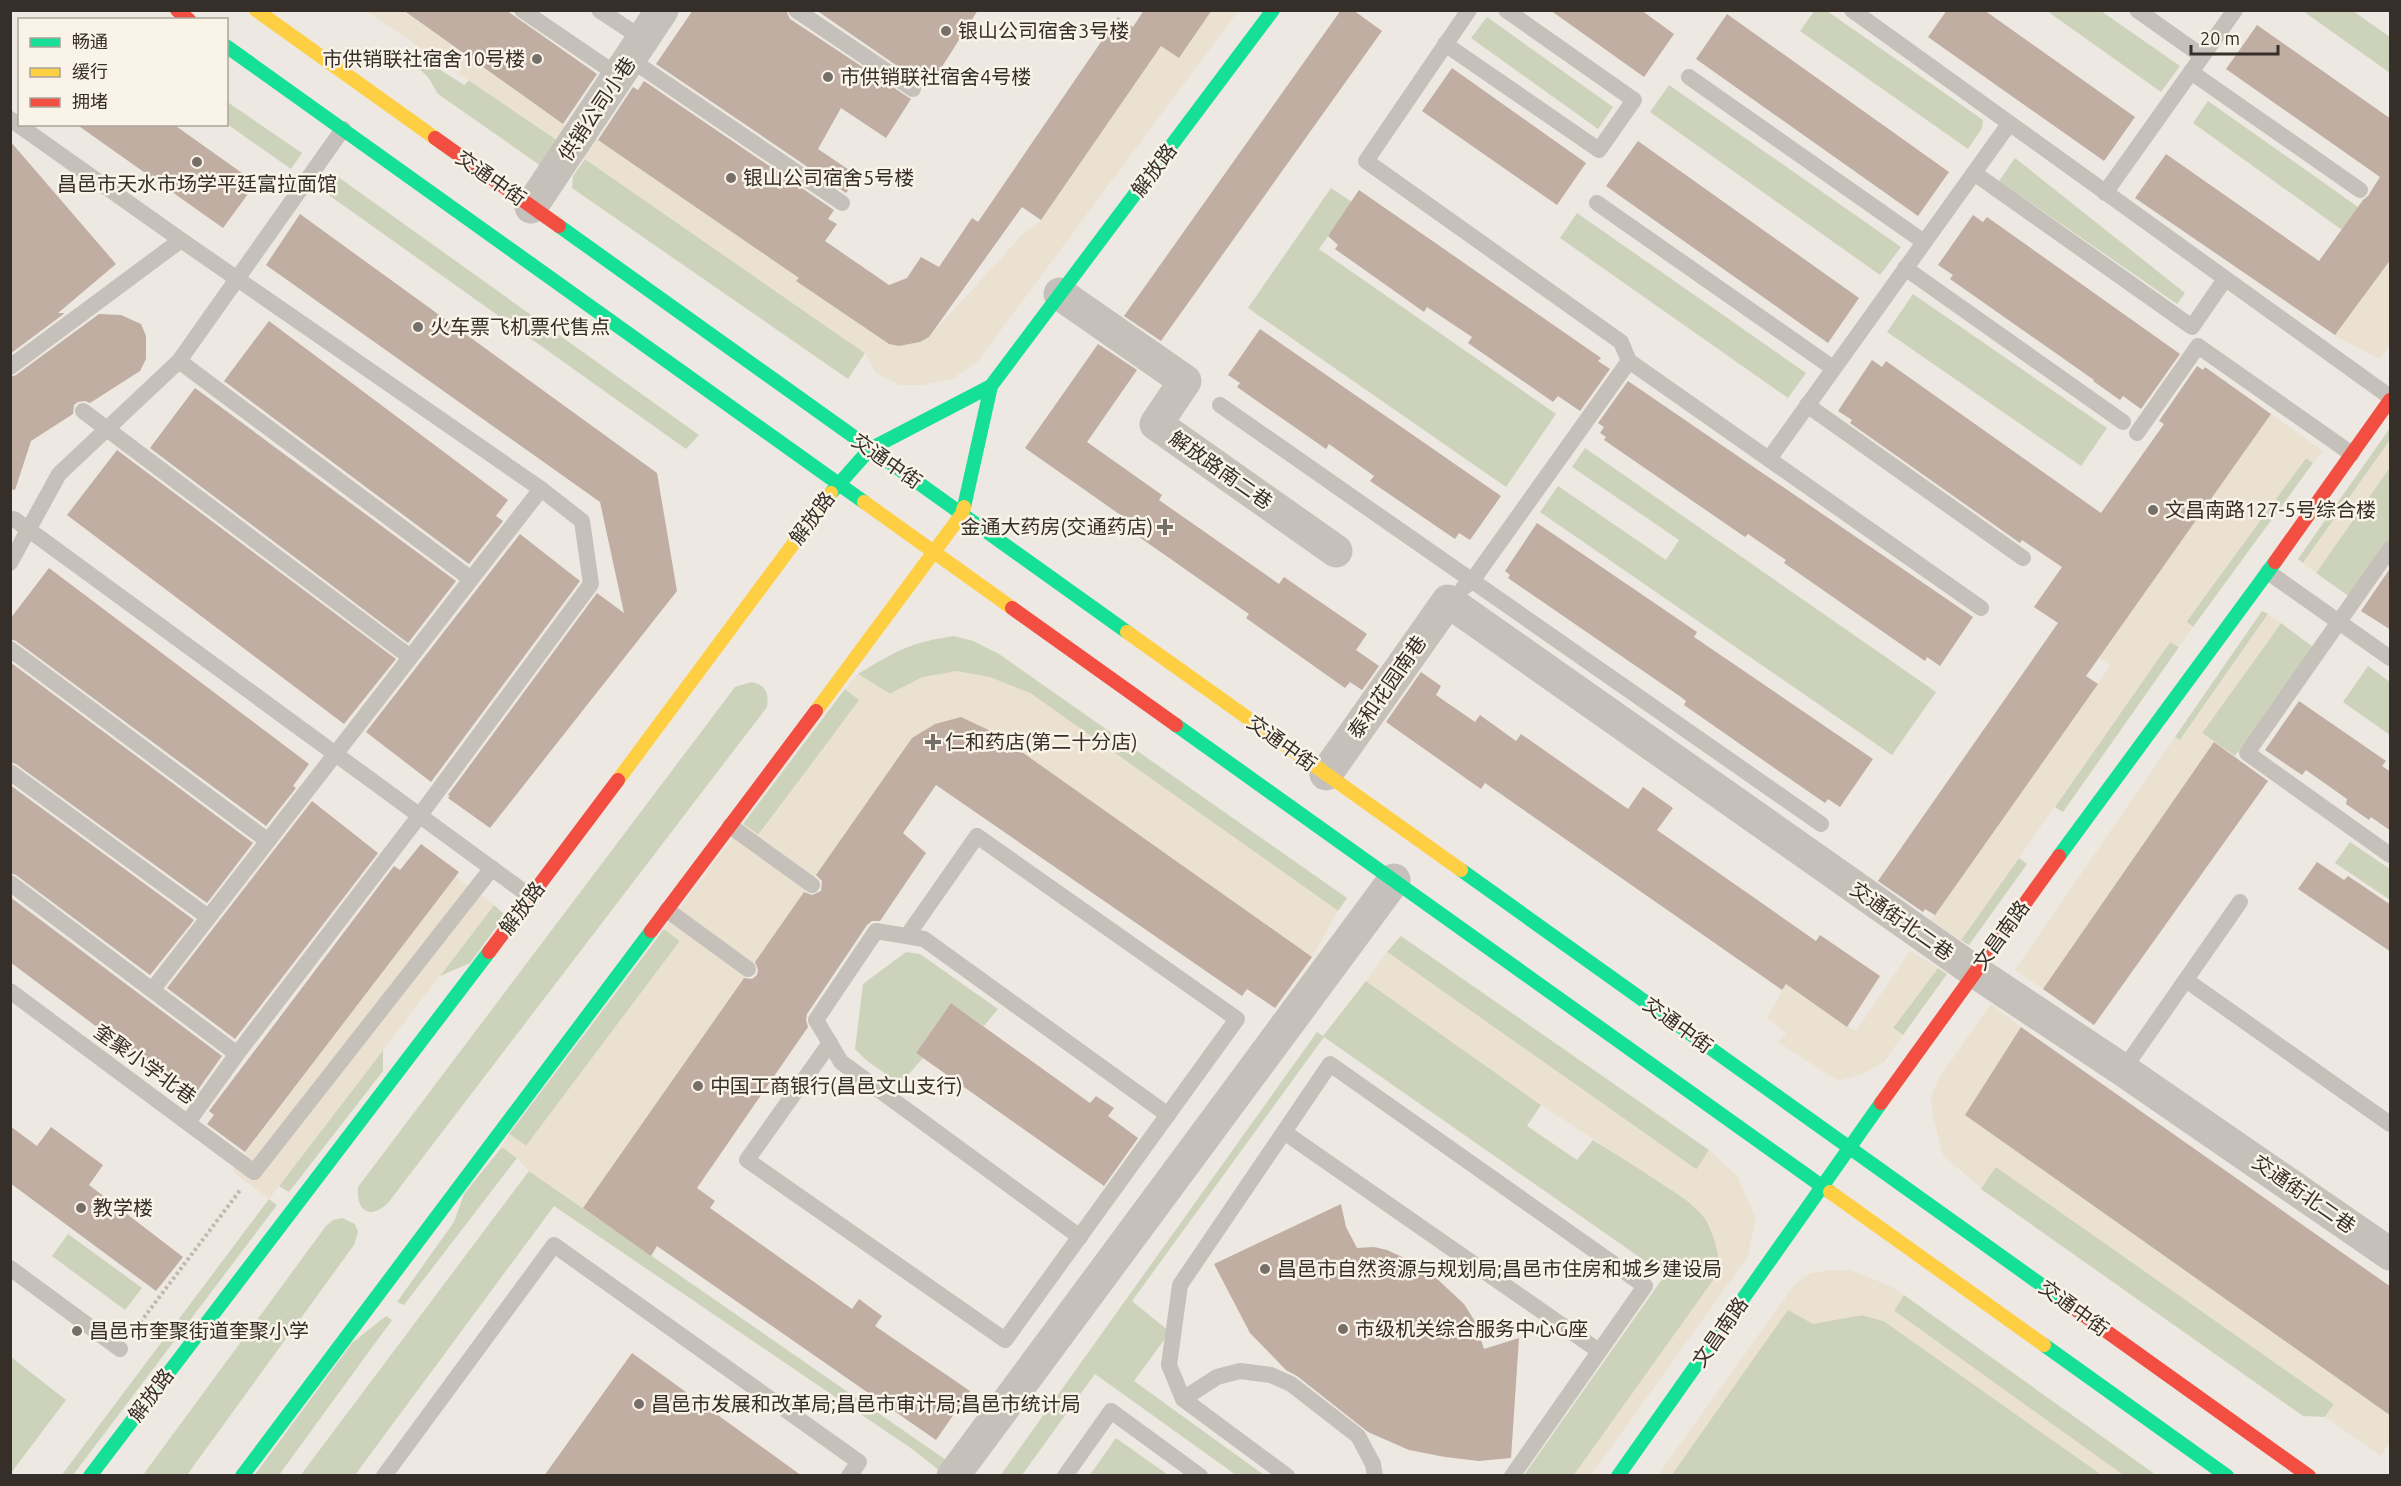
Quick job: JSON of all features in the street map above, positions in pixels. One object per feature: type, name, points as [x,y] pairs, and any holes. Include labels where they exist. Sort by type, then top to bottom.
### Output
[{"type":"main road","name":"交通中街","points":[[256,10],[2309,1476]]},
{"type":"main road","name":"解放路","points":[[242,1476],[962,514],[991,386],[1273,10]]},
{"type":"main road","points":[[228,47],[2227,1476]]},
{"type":"main road","name":"解放路","points":[[90,1476],[531,897],[838,483],[870,449],[991,386]]},
{"type":"main road","name":"文昌南路","points":[[1618,1476],[1974,971],[2268,572],[2391,398]]},
{"type":"street","name":"供销公司小巷","points":[[531,207],[662,10]]},
{"type":"street","name":"解放路南二巷","points":[[1060,294],[1185,381],[1156,424],[1336,551]]},
{"type":"street","name":"泰和花园南巷","points":[[1326,774],[1460,591]]},
{"type":"street","name":"交通街北二巷","points":[[1460,591],[1974,971],[2391,1254]]},
{"type":"street","points":[[953,1476],[1395,880]]},
{"type":"lane","points":[[522,10],[630,58],[842,203]]},
{"type":"lane","points":[[599,10],[630,58]]},
{"type":"lane","points":[[796,10],[913,88]]},
{"type":"lane","points":[[1469,10],[1366,160],[1621,342],[1629,361],[1981,608]]},
{"type":"lane","points":[[1445,44],[1599,150],[1634,100],[1506,10]]},
{"type":"lane","points":[[1852,10],[2391,398]]},
{"type":"lane","points":[[2137,10],[2202,56]]},
{"type":"lane","points":[[2105,193],[2235,10]]},
{"type":"lane","points":[[2191,72],[2360,190]]},
{"type":"lane","points":[[1689,77],[1924,242]]},
{"type":"lane","points":[[1770,459],[2009,124]]},
{"type":"lane","points":[[20,126],[541,489],[582,521],[591,584],[188,1122]]},
{"type":"lane","points":[[10,563],[58,474],[179,361],[236,277],[343,129]]},
{"type":"lane","points":[[1974,172],[2192,327],[2225,279]]},
{"type":"lane","points":[[1597,203],[1833,368]]},
{"type":"lane","points":[[17,365],[181,240]]},
{"type":"lane","points":[[1905,268],[2123,422]]},
{"type":"lane","points":[[2137,433],[2198,346],[2352,454]]},
{"type":"lane","points":[[179,361],[471,579]]},
{"type":"lane","points":[[1460,591],[1629,361]]},
{"type":"lane","points":[[1220,405],[1460,591],[1821,824]]},
{"type":"lane","points":[[1807,405],[2023,558]]},
{"type":"lane","points":[[83,411],[411,657]]},
{"type":"lane","points":[[153,989],[541,489]]},
{"type":"lane","points":[[14,519],[531,897]]},
{"type":"lane","points":[[2391,549],[2247,753],[2391,855]]},
{"type":"lane","points":[[2268,572],[2391,658]]},
{"type":"lane","points":[[10,650],[268,841]]},
{"type":"lane","points":[[10,772],[208,917]]},
{"type":"lane","points":[[730,826],[812,885]]},
{"type":"lane","points":[[830,1043],[747,1160],[1005,1340],[1237,1019],[977,836],[907,936]]},
{"type":"lane","points":[[254,1172],[492,868]]},
{"type":"lane","points":[[10,883],[237,1054]]},
{"type":"lane","points":[[2123,1070],[2240,902]]},
{"type":"lane","points":[[667,910],[748,969]]},
{"type":"lane","points":[[1080,1237],[841,1062],[816,1020],[876,931],[924,939],[1168,1115]]},
{"type":"lane","points":[[2186,980],[2391,1124]]},
{"type":"lane","name":"奎聚小学北巷","points":[[10,991],[254,1172]]},
{"type":"lane","points":[[1287,1476],[1183,1399],[1169,1365],[1180,1285],[1330,1064],[1645,1286],[1512,1476]]},
{"type":"lane","points":[[1284,1132],[1599,1352]]},
{"type":"lane","points":[[384,1476],[554,1245],[859,1462],[849,1476]]},
{"type":"lane","points":[[10,1268],[120,1349]]},
{"type":"lane","points":[[1183,1399],[1217,1377],[1240,1371],[1271,1376],[1291,1384],[1358,1436],[1373,1464],[1375,1476]]},
{"type":"lane","points":[[1065,1476],[1110,1411],[1200,1476]]},
{"type":"path","points":[[120,1349],[254,1172]]},
{"type":"green space","points":[[1815,10],[1827,11],[1983,120],[1982,128],[1968,149],[1800,31]]},
{"type":"green space","points":[[2047,11],[2101,11],[2180,66],[2161,92]]},
{"type":"green space","points":[[2303,11],[2353,11],[2390,37],[2390,73]]},
{"type":"green space","points":[[1487,17],[1613,107],[1598,129],[1471,38]]},
{"type":"green space","points":[[419,56],[464,85],[469,80],[561,143],[541,166],[438,94],[428,77],[415,65]]},
{"type":"green space","points":[[1669,85],[1901,247],[1880,275],[1650,112]]},
{"type":"green space","points":[[2208,101],[2358,207],[2342,230],[2193,123]]},
{"type":"green space","points":[[228,102],[302,153],[291,169],[228,125]]},
{"type":"green space","points":[[2015,158],[2185,293],[2177,304],[1999,181]]},
{"type":"green space","points":[[585,159],[865,353],[848,379],[572,188],[573,176]]},
{"type":"green space","points":[[334,174],[699,435],[686,449],[323,191]]},
{"type":"green space","points":[[1331,188],[1352,202],[1319,249],[1556,414],[1506,487],[1248,308]]},
{"type":"green space","points":[[1577,213],[1806,373],[1788,398],[1560,238]]},
{"type":"green space","points":[[1913,294],[2107,428],[2081,466],[1887,332]]},
{"type":"green space","points":[[2390,428],[2390,440],[2303,563],[2298,559]]},
{"type":"green space","points":[[1585,448],[1936,692],[1892,755],[1540,512],[1558,486],[1666,560],[1679,540],[1572,467]]},
{"type":"green space","points":[[2306,458],[2313,463],[2193,627],[2186,622]]},
{"type":"green space","points":[[2390,467],[2390,540],[2350,597],[2316,573]]},
{"type":"green space","points":[[2262,611],[2268,614],[2180,740],[2175,737]]},
{"type":"green space","points":[[2281,623],[2313,647],[2235,756],[2202,733]]},
{"type":"green space","points":[[954,636],[973,641],[999,654],[1347,898],[1338,911],[1030,693],[923,677],[890,694],[858,674],[903,649],[926,641]]},
{"type":"green space","points":[[2170,642],[2179,647],[2063,812],[2055,807]]},
{"type":"green space","points":[[2368,666],[2390,682],[2390,735],[2343,702]]},
{"type":"green space","points":[[751,682],[760,685],[765,690],[767,707],[388,1203],[375,1211],[365,1210],[359,1202],[358,1187],[735,687]]},
{"type":"green space","points":[[845,689],[860,700],[758,835],[743,824]]},
{"type":"green space","points":[[2350,842],[2390,869],[2390,900],[2335,863]]},
{"type":"green space","points":[[2019,858],[2027,864],[1969,945],[1961,940]]},
{"type":"green space","points":[[494,905],[505,915],[470,963],[440,976]]},
{"type":"green space","points":[[664,929],[680,941],[526,1146],[509,1134]]},
{"type":"green space","points":[[1401,936],[1709,1150],[1697,1170],[1387,952]]},
{"type":"green space","points":[[906,952],[920,954],[998,1009],[984,1026],[951,1003],[916,1053],[923,1058],[900,1084],[866,1060],[855,1049],[863,984]]},
{"type":"green space","points":[[1938,968],[1947,974],[1903,1035],[1893,1028]]},
{"type":"green space","points":[[1366,981],[1541,1105],[1527,1126],[1577,1160],[1593,1140],[1654,1177],[1686,1200],[1698,1210],[1712,1232],[1722,1269],[1574,1475],[1524,1475],[1665,1275],[1324,1037],[1132,1301],[1170,1332],[1134,1381],[1264,1475],[1236,1475],[1095,1374],[1022,1475],[1000,1476],[1317,1032],[1323,1036]]},
{"type":"green space","points":[[383,1050],[383,1071],[289,1192],[279,1186]]},
{"type":"green space","points":[[502,1147],[517,1158],[404,1305],[397,1302],[454,1222],[464,1194]]},
{"type":"green space","points":[[1995,1166],[2334,1404],[2325,1417],[2303,1416],[1981,1189]]},
{"type":"green space","points":[[529,1171],[946,1460],[941,1472],[915,1451],[554,1206],[355,1475],[300,1476]]},
{"type":"green space","points":[[269,1199],[277,1205],[73,1475],[61,1476]]},
{"type":"green space","points":[[342,1218],[355,1224],[358,1232],[354,1245],[187,1475],[143,1475],[326,1226],[333,1220]]},
{"type":"green space","points":[[68,1234],[142,1288],[125,1310],[52,1256]]},
{"type":"green space","points":[[1904,1295],[2156,1475],[2123,1475],[1893,1310]]},
{"type":"green space","points":[[1788,1309],[1813,1323],[1862,1315],[1884,1321],[2102,1475],[1671,1476]]},
{"type":"green space","points":[[386,1316],[392,1320],[279,1475],[254,1476],[352,1343]]},
{"type":"green space","points":[[11,1357],[66,1400],[10,1473]]},
{"type":"green space","points":[[1116,1438],[1168,1475],[1090,1475]]},
{"type":"shaded area","points":[[366,11],[403,11],[571,130],[576,125],[799,278],[797,282],[889,344],[899,346],[920,342],[929,337],[1023,234],[1041,220],[1161,46],[1179,58],[1212,11],[1238,11],[977,362],[952,379],[923,385],[900,385],[876,373],[865,353]]},
{"type":"shaded area","points":[[2390,259],[2390,344],[2380,359],[2335,336]]},
{"type":"shaded area","points":[[2271,414],[2323,451],[2313,463],[2306,458],[2186,621],[2193,627],[2179,647],[2170,642],[1961,940],[1931,920],[2110,666],[2099,657]]},
{"type":"shaded area","points":[[2390,440],[2390,467],[2316,573],[2303,563]]},
{"type":"shaded area","points":[[2268,614],[2281,623],[2202,733],[2214,742],[2043,989],[2015,970],[2175,737],[2180,740]]},
{"type":"shaded area","points":[[957,671],[990,677],[1030,693],[1338,911],[1312,957],[995,733],[961,717],[935,724],[912,738],[583,1208],[529,1171],[502,1147],[509,1134],[526,1146],[680,941],[664,929],[743,824],[759,835],[859,700],[845,689],[858,674],[890,694],[923,677]]},
{"type":"shaded area","points":[[455,876],[494,905],[269,1199],[232,1171]]},
{"type":"shaded area","points":[[1910,951],[1938,968],[1893,1028],[1903,1035],[1884,1062],[1861,1075],[1838,1081],[1778,1042],[1786,1033],[1767,1018],[1786,984],[1856,1031]]},
{"type":"shaded area","points":[[1387,952],[1696,1170],[1709,1150],[1737,1176],[1756,1219],[1747,1258],[1591,1475],[1574,1475],[1721,1269],[1715,1241],[1706,1219],[1688,1201],[1541,1105],[1366,981]]},
{"type":"shaded area","points":[[1991,1004],[2021,1027],[1965,1115],[2390,1416],[2390,1446],[2388,1444],[2381,1456],[2325,1417],[2334,1404],[1996,1167],[1981,1188],[1943,1155],[1931,1099],[1938,1079]]},
{"type":"shaded area","points":[[1828,1270],[1848,1270],[1893,1287],[1904,1295],[1894,1311],[2123,1475],[2102,1475],[1884,1321],[1862,1315],[1813,1324],[1788,1310],[1671,1475],[1658,1475],[1795,1284],[1809,1274]]},
{"type":"building","name":"市供销联社宿舍10号楼","points":[[403,10],[506,10],[597,74],[563,124]]},
{"type":"building","points":[[693,10],[786,10],[790,19],[911,99],[886,138],[841,108],[818,149],[858,176],[846,193],[656,64]]},
{"type":"building","points":[[816,10],[978,10],[931,84],[924,80],[922,83]]},
{"type":"building","points":[[1144,10],[1212,10],[1179,58],[1161,46],[1041,220],[1022,207],[929,337],[920,342],[899,346],[889,344],[796,281],[799,278],[598,140],[633,87],[638,90],[644,81],[834,210],[828,219],[837,224],[825,241],[889,285],[907,278],[921,257],[939,267],[972,218],[978,222],[1118,17],[1133,27]]},
{"type":"building","points":[[1341,10],[1353,10],[1382,31],[1161,341],[1124,316]]},
{"type":"building","points":[[1550,10],[1641,10],[1674,34],[1644,77]]},
{"type":"building","points":[[1947,10],[1984,10],[2135,117],[2104,161],[1928,37]]},
{"type":"building","points":[[1727,14],[1949,172],[1918,216],[1696,59]]},
{"type":"building","points":[[2257,25],[2391,119],[2391,259],[2335,335],[2135,198],[2166,154],[2319,261],[2368,196],[2380,177],[2226,69]]},
{"type":"building","points":[[1452,68],[1586,163],[1557,205],[1422,111]]},
{"type":"building","points":[[79,126],[176,126],[256,183],[223,228]]},
{"type":"building","points":[[10,141],[116,264],[58,313],[65,313],[10,354]]},
{"type":"building","points":[[1638,141],[1859,298],[1828,343],[1606,186]]},
{"type":"building","points":[[1359,190],[1601,358],[1598,361],[1610,369],[1580,411],[1558,396],[1553,402],[1468,343],[1472,337],[1427,307],[1424,312],[1335,249],[1338,245],[1328,236]]},
{"type":"building","points":[[300,214],[657,473],[677,591],[490,828],[448,798],[450,796],[448,795],[597,593],[624,613],[600,502],[266,265]]},
{"type":"building","points":[[1973,215],[1983,222],[1987,217],[2180,354],[2141,409],[2123,396],[2120,400],[1950,279],[1953,275],[1938,265]]},
{"type":"building","points":[[99,314],[121,315],[141,324],[146,336],[146,359],[140,371],[90,403],[78,402],[74,405],[73,414],[31,441],[15,490],[10,489],[10,377],[16,375]]},
{"type":"building","points":[[269,321],[508,500],[496,516],[503,521],[469,564],[224,381]]},
{"type":"building","points":[[1260,329],[1501,496],[1470,540],[1459,533],[1455,539],[1370,481],[1374,476],[1329,444],[1326,449],[1237,387],[1240,383],[1228,375]]},
{"type":"building","points":[[1098,344],[1137,370],[1087,442],[1162,495],[1159,500],[1279,584],[1284,577],[1367,634],[1356,650],[1379,666],[1362,690],[1350,682],[1345,688],[1246,618],[1249,614],[1135,534],[1139,528],[1025,448]]},
{"type":"building","points":[[1872,360],[1882,367],[1886,361],[2101,513],[2164,424],[2159,421],[2197,366],[2203,370],[2205,367],[2271,414],[2086,676],[2098,684],[1935,915],[1925,909],[1923,912],[1878,881],[2058,623],[2034,607],[2062,567],[2022,540],[2020,543],[1850,423],[1852,420],[1838,411]]},
{"type":"building","points":[[1628,381],[1973,617],[1940,666],[1927,657],[1925,661],[1784,563],[1786,560],[1748,534],[1745,537],[1604,440],[1606,437],[1600,433],[1604,427],[1598,423]]},
{"type":"building","points":[[195,388],[456,581],[408,643],[150,448]]},
{"type":"building","points":[[117,450],[396,659],[344,724],[67,515]]},
{"type":"building","points":[[1537,523],[1697,632],[1694,637],[1873,759],[1840,807],[1828,799],[1825,803],[1684,705],[1686,701],[1681,697],[1508,578],[1510,575],[1505,571]]},
{"type":"building","points":[[520,534],[580,581],[431,782],[366,732]]},
{"type":"building","points":[[2391,567],[2391,630],[2361,611]]},
{"type":"building","points":[[49,568],[309,764],[293,786],[296,788],[266,826],[16,641],[10,639],[10,619]]},
{"type":"building","points":[[10,662],[253,843],[207,903],[16,764],[10,762]]},
{"type":"building","points":[[1421,672],[1441,686],[1436,695],[1475,722],[1480,715],[1516,741],[1521,734],[1628,809],[1643,787],[1673,808],[1657,830],[1816,941],[1820,935],[1880,976],[1847,1027],[1786,984],[1782,990],[1485,783],[1481,789],[1386,722]]},
{"type":"building","points":[[2299,701],[2386,761],[2382,766],[2391,772],[2391,831],[2371,817],[2369,820],[2346,804],[2347,799],[2306,770],[2302,775],[2265,750]]},
{"type":"building","points":[[961,717],[995,733],[1312,957],[1275,1008],[1247,989],[1242,996],[936,785],[903,833],[926,853],[880,921],[872,921],[867,925],[807,1014],[808,1027],[697,1188],[715,1201],[710,1208],[852,1309],[859,1299],[882,1316],[875,1326],[970,1391],[936,1440],[657,1246],[651,1256],[583,1208],[744,978],[752,979],[757,975],[755,962],[804,892],[812,895],[821,891],[822,881],[816,875],[912,738],[935,724]]},
{"type":"building","points":[[2214,742],[2268,781],[2094,1025],[2043,989]]},
{"type":"building","points":[[10,785],[194,920],[150,975],[16,875],[10,873]]},
{"type":"building","points":[[312,801],[378,853],[235,1039],[167,988]]},
{"type":"building","points":[[421,844],[459,872],[245,1152],[207,1124],[214,1115],[209,1111],[394,866],[400,870]]},
{"type":"building","points":[[2317,862],[2344,880],[2348,876],[2391,905],[2391,952],[2298,889]]},
{"type":"building","points":[[10,897],[222,1056],[192,1098],[10,962]]},
{"type":"building","points":[[951,1003],[1090,1103],[1096,1096],[1114,1108],[1108,1116],[1138,1138],[1104,1186],[916,1053]]},
{"type":"building","points":[[2021,1027],[2391,1287],[2391,1416],[1965,1115]]},
{"type":"building","name":"教学楼","points":[[10,1126],[37,1146],[51,1127],[103,1165],[89,1185],[183,1257],[156,1291],[10,1183]]},
{"type":"building","name":"市级机关综合服务中心G座","points":[[1341,1204],[1346,1227],[1357,1248],[1374,1247],[1387,1250],[1413,1262],[1434,1276],[1464,1304],[1474,1320],[1484,1349],[1519,1338],[1511,1458],[1479,1461],[1445,1457],[1409,1450],[1368,1432],[1297,1376],[1286,1370],[1250,1333],[1214,1264]]},
{"type":"building","points":[[632,1353],[802,1476],[544,1476]]},
{"type":"traffic: fast","points":[[964,507],[991,386],[1273,10]]},
{"type":"traffic: fast","points":[[228,47],[864,502]]},
{"type":"traffic: fast","points":[[559,226],[1127,632]]},
{"type":"traffic: fast","points":[[831,493],[870,449],[991,386]]},
{"type":"traffic: fast","points":[[2059,856],[2275,562]]},
{"type":"traffic: fast","points":[[1176,725],[1830,1192]]},
{"type":"traffic: fast","points":[[1461,870],[2078,1311]]},
{"type":"traffic: fast","points":[[242,1476],[651,931]]},
{"type":"traffic: fast","points":[[90,1476],[489,952]]},
{"type":"traffic: fast","points":[[1618,1476],[1881,1103]]},
{"type":"traffic: fast","points":[[2044,1345],[2227,1476]]},
{"type":"traffic: slow","points":[[256,10],[435,138]]},
{"type":"traffic: slow","points":[[618,780],[831,493]]},
{"type":"traffic: slow","points":[[864,502],[1012,608]]},
{"type":"traffic: slow","points":[[816,711],[962,514],[964,507]]},
{"type":"traffic: slow","points":[[1127,632],[1461,870]]},
{"type":"traffic: slow","points":[[1830,1192],[2044,1345]]},
{"type":"traffic: jam","points":[[177,10],[187,18]]},
{"type":"traffic: jam","points":[[435,138],[559,226]]},
{"type":"traffic: jam","points":[[2275,562],[2390,400]]},
{"type":"traffic: jam","points":[[1012,608],[1176,725]]},
{"type":"traffic: jam","points":[[651,931],[816,711]]},
{"type":"traffic: jam","points":[[489,952],[618,780]]},
{"type":"traffic: jam","points":[[1881,1103],[2059,856]]},
{"type":"traffic: jam","points":[[2078,1311],[2309,1476]]},
{"type":"place","name":"银山公司宿舍3号楼","points":[[946,31]]},
{"type":"place","name":"市供销联社宿舍10号楼","points":[[537,59]]},
{"type":"place","name":"市供销联社宿舍4号楼","points":[[828,77]]},
{"type":"place","name":"昌邑市天水市场学平廷富拉面馆","points":[[197,162]]},
{"type":"place","name":"银山公司宿舍5号楼","points":[[731,178]]},
{"type":"place","name":"火车票飞机票代售点","points":[[418,327]]},
{"type":"place","name":"文昌南路127-5号综合楼","points":[[2153,510]]},
{"type":"place","name":"金通大药房(交通药店)","points":[[1165,527]]},
{"type":"place","name":"仁和药店(第二十分店)","points":[[933,742]]},
{"type":"place","name":"中国工商银行(昌邑文山支行)","points":[[698,1086]]},
{"type":"place","name":"教学楼","points":[[81,1208]]},
{"type":"place","name":"昌邑市自然资源与规划局;昌邑市住房和城乡建设局","points":[[1265,1269]]},
{"type":"place","name":"市级机关综合服务中心G座","points":[[1343,1329]]},
{"type":"place","name":"昌邑市奎聚街道奎聚小学","points":[[77,1331]]},
{"type":"place","name":"昌邑市发展和改革局;昌邑市审计局;昌邑市统计局","points":[[639,1404]]}]
